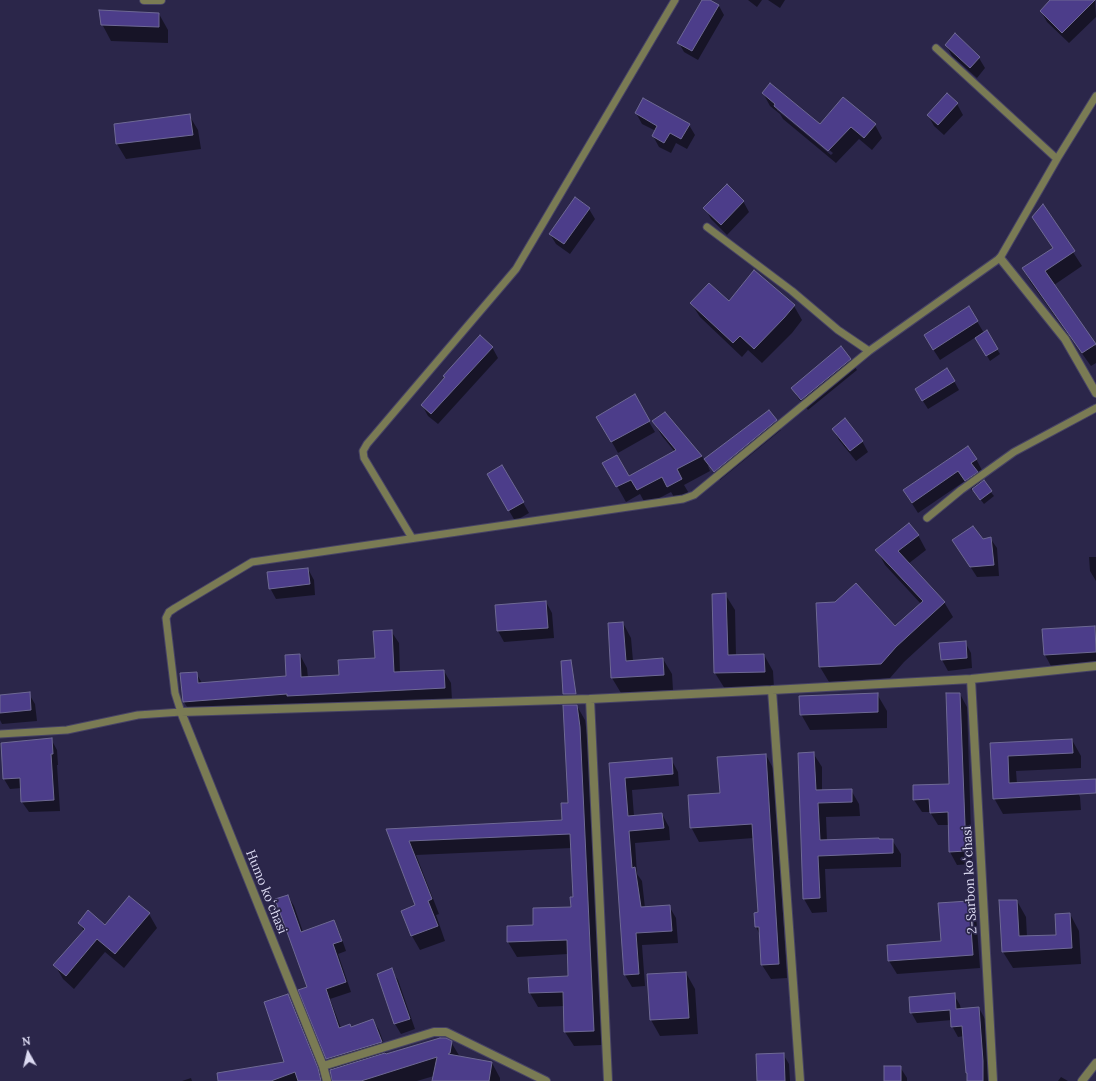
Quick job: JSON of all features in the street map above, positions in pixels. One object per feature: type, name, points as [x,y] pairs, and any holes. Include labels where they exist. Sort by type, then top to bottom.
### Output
[{"type":"street","points":[[144,0],[161,0]]},
{"type":"street","points":[[1000,258],[1065,339],[1096,393]]},
{"type":"street","points":[[181,712],[590,699],[772,690],[971,679],[1096,666]]},
{"type":"street","name":"2-Sarbon koʻchasi","points":[[971,679],[993,1081]]},
{"type":"street","points":[[772,690],[800,1081]]},
{"type":"street","points":[[590,699],[608,1081]]},
{"type":"street","name":"Humo koʻchasi","points":[[181,712],[323,1066],[327,1081]]},
{"type":"street","points":[[323,1066],[434,1032],[446,1032],[546,1081]]},
{"type":"street","points":[[1082,1081],[1096,1063]]},
{"type":"lane","points":[[412,538],[364,458],[363,451],[367,444],[516,269],[675,0]]},
{"type":"lane","points":[[936,48],[1057,159]]},
{"type":"lane","points":[[0,734],[67,730],[138,715],[181,712],[175,693],[166,625],[168,612],[252,562],[683,499],[694,495],[869,351],[1000,258],[1057,159],[1096,96]]},
{"type":"lane","points":[[707,227],[792,291],[838,330],[869,351]]},
{"type":"lane","points":[[927,518],[961,490],[1014,452],[1096,408]]},
{"type":"building","points":[[702,0],[710,0],[719,5],[692,51],[677,43]]},
{"type":"building","points":[[1050,0],[1095,0],[1062,33],[1040,11]]},
{"type":"building","points":[[99,10],[159,13],[159,27],[101,25]]},
{"type":"building","points":[[955,33],[980,57],[970,68],[945,45]]},
{"type":"building","points":[[770,83],[820,124],[843,97],[876,124],[864,138],[851,127],[828,151],[774,106],[775,104],[762,93]]},
{"type":"building","points":[[947,93],[958,103],[938,125],[927,115]]},
{"type":"building","points":[[643,98],[690,124],[681,139],[670,133],[664,143],[652,136],[657,126],[635,113]]},
{"type":"building","points":[[190,114],[193,135],[116,144],[114,124]]},
{"type":"building","points":[[727,184],[744,201],[721,225],[703,208]]},
{"type":"building","points":[[575,197],[590,208],[564,244],[549,234]]},
{"type":"building","points":[[1043,204],[1075,251],[1045,271],[1096,344],[1082,353],[1022,268],[1053,248],[1032,217]]},
{"type":"building","points":[[754,270],[795,305],[754,349],[740,336],[733,343],[690,303],[709,283],[729,301]]},
{"type":"building","points":[[969,306],[978,321],[933,350],[924,335]]},
{"type":"building","points":[[987,330],[998,349],[986,356],[975,338]]},
{"type":"building","points":[[480,335],[493,347],[431,414],[421,405],[445,377],[443,376]]},
{"type":"building","points":[[841,346],[851,359],[801,400],[791,388]]},
{"type":"building","points":[[947,368],[955,381],[922,401],[915,389]]},
{"type":"building","points":[[635,394],[650,421],[611,442],[596,417]]},
{"type":"building","points":[[769,410],[777,420],[714,472],[704,459]]},
{"type":"building","points":[[665,412],[702,456],[677,469],[682,479],[667,487],[662,477],[637,490],[631,480],[616,487],[602,463],[617,455],[629,476],[676,450],[652,421]]},
{"type":"building","points":[[845,418],[863,441],[850,451],[832,429]]},
{"type":"building","points":[[968,446],[977,459],[971,463],[978,472],[965,481],[958,471],[912,503],[903,490]]},
{"type":"building","points":[[502,465],[524,502],[508,511],[487,474]]},
{"type":"building","points":[[984,480],[992,491],[980,500],[972,489]]},
{"type":"building","points":[[909,523],[919,535],[898,551],[945,602],[896,647],[881,664],[819,667],[816,603],[835,602],[856,583],[895,626],[923,601],[875,550]]},
{"type":"building","points":[[973,526],[983,539],[991,537],[994,565],[970,567],[952,540]]},
{"type":"building","points":[[308,568],[310,584],[269,589],[267,572]]},
{"type":"building","points":[[726,593],[728,655],[764,654],[765,672],[714,673],[712,594]]},
{"type":"building","points":[[546,601],[548,628],[497,631],[495,605]]},
{"type":"building","points":[[623,622],[626,661],[663,658],[664,675],[611,678],[608,623]]},
{"type":"building","points":[[1095,626],[1096,652],[1044,655],[1042,629]]},
{"type":"building","points":[[392,630],[394,672],[444,670],[445,688],[287,696],[287,694],[183,702],[180,673],[197,672],[198,683],[286,676],[285,655],[300,654],[301,677],[339,675],[338,660],[375,658],[373,631]]},
{"type":"building","points":[[966,641],[967,658],[941,660],[939,643]]},
{"type":"building","points":[[571,660],[576,694],[563,694],[561,661]]},
{"type":"building","points":[[30,692],[31,710],[0,713],[0,695]]},
{"type":"building","points":[[878,693],[878,712],[800,715],[799,696]]},
{"type":"building","points":[[946,693],[960,693],[966,851],[949,852],[948,812],[930,813],[929,799],[913,800],[913,785],[949,784]]},
{"type":"building","points":[[563,705],[577,705],[580,727],[594,1031],[564,1032],[563,992],[529,993],[528,978],[568,976],[567,940],[507,942],[507,926],[533,925],[533,908],[571,907],[570,897],[573,897],[570,834],[409,841],[432,899],[428,901],[438,926],[411,936],[401,911],[415,905],[386,829],[562,820],[561,803],[568,803]]},
{"type":"building","points":[[52,738],[53,754],[51,754],[54,800],[21,802],[20,778],[3,779],[1,743]]},
{"type":"building","points":[[1072,739],[1073,753],[1008,756],[1009,783],[1096,779],[1096,793],[993,799],[990,743]]},
{"type":"building","points":[[814,752],[816,790],[852,789],[852,802],[818,803],[820,840],[893,839],[893,853],[818,856],[820,898],[803,899],[798,753]]},
{"type":"building","points":[[766,754],[779,964],[761,965],[759,927],[755,927],[754,913],[758,912],[752,824],[690,828],[688,795],[720,793],[717,757]]},
{"type":"building","points":[[672,758],[673,774],[625,778],[628,816],[662,813],[664,828],[629,831],[632,868],[635,867],[641,907],[670,905],[672,931],[636,933],[639,974],[624,975],[609,763]]},
{"type":"building","points":[[288,895],[301,932],[334,920],[342,941],[333,944],[346,982],[326,989],[339,1028],[350,1024],[351,1027],[373,1019],[382,1042],[326,1059],[298,990],[307,987],[275,899]]},
{"type":"building","points":[[129,896],[150,913],[115,954],[97,939],[66,976],[53,965],[85,929],[78,923],[88,910],[105,925]]},
{"type":"building","points":[[999,900],[1017,900],[1019,936],[1056,935],[1055,914],[1070,913],[1072,948],[1002,952]]},
{"type":"building","points":[[969,901],[973,955],[888,961],[887,945],[941,941],[938,903]]},
{"type":"building","points":[[392,968],[410,1019],[394,1024],[377,974]]},
{"type":"building","points":[[686,972],[689,1018],[650,1020],[647,974]]},
{"type":"building","points":[[955,993],[956,1009],[979,1007],[983,1081],[967,1081],[962,1026],[951,1027],[950,1010],[910,1013],[909,997]]},
{"type":"building","points":[[288,994],[318,1068],[321,1081],[298,1081],[295,1072],[271,1081],[218,1081],[217,1073],[284,1062],[264,1002]]},
{"type":"building","points":[[440,1038],[446,1038],[452,1041],[450,1053],[448,1054],[492,1062],[489,1081],[432,1081],[437,1057],[361,1081],[332,1081],[330,1070]]},
{"type":"building","points":[[784,1053],[785,1081],[757,1081],[756,1054]]},
{"type":"building","points":[[884,1066],[901,1066],[901,1081],[884,1081]]}]
